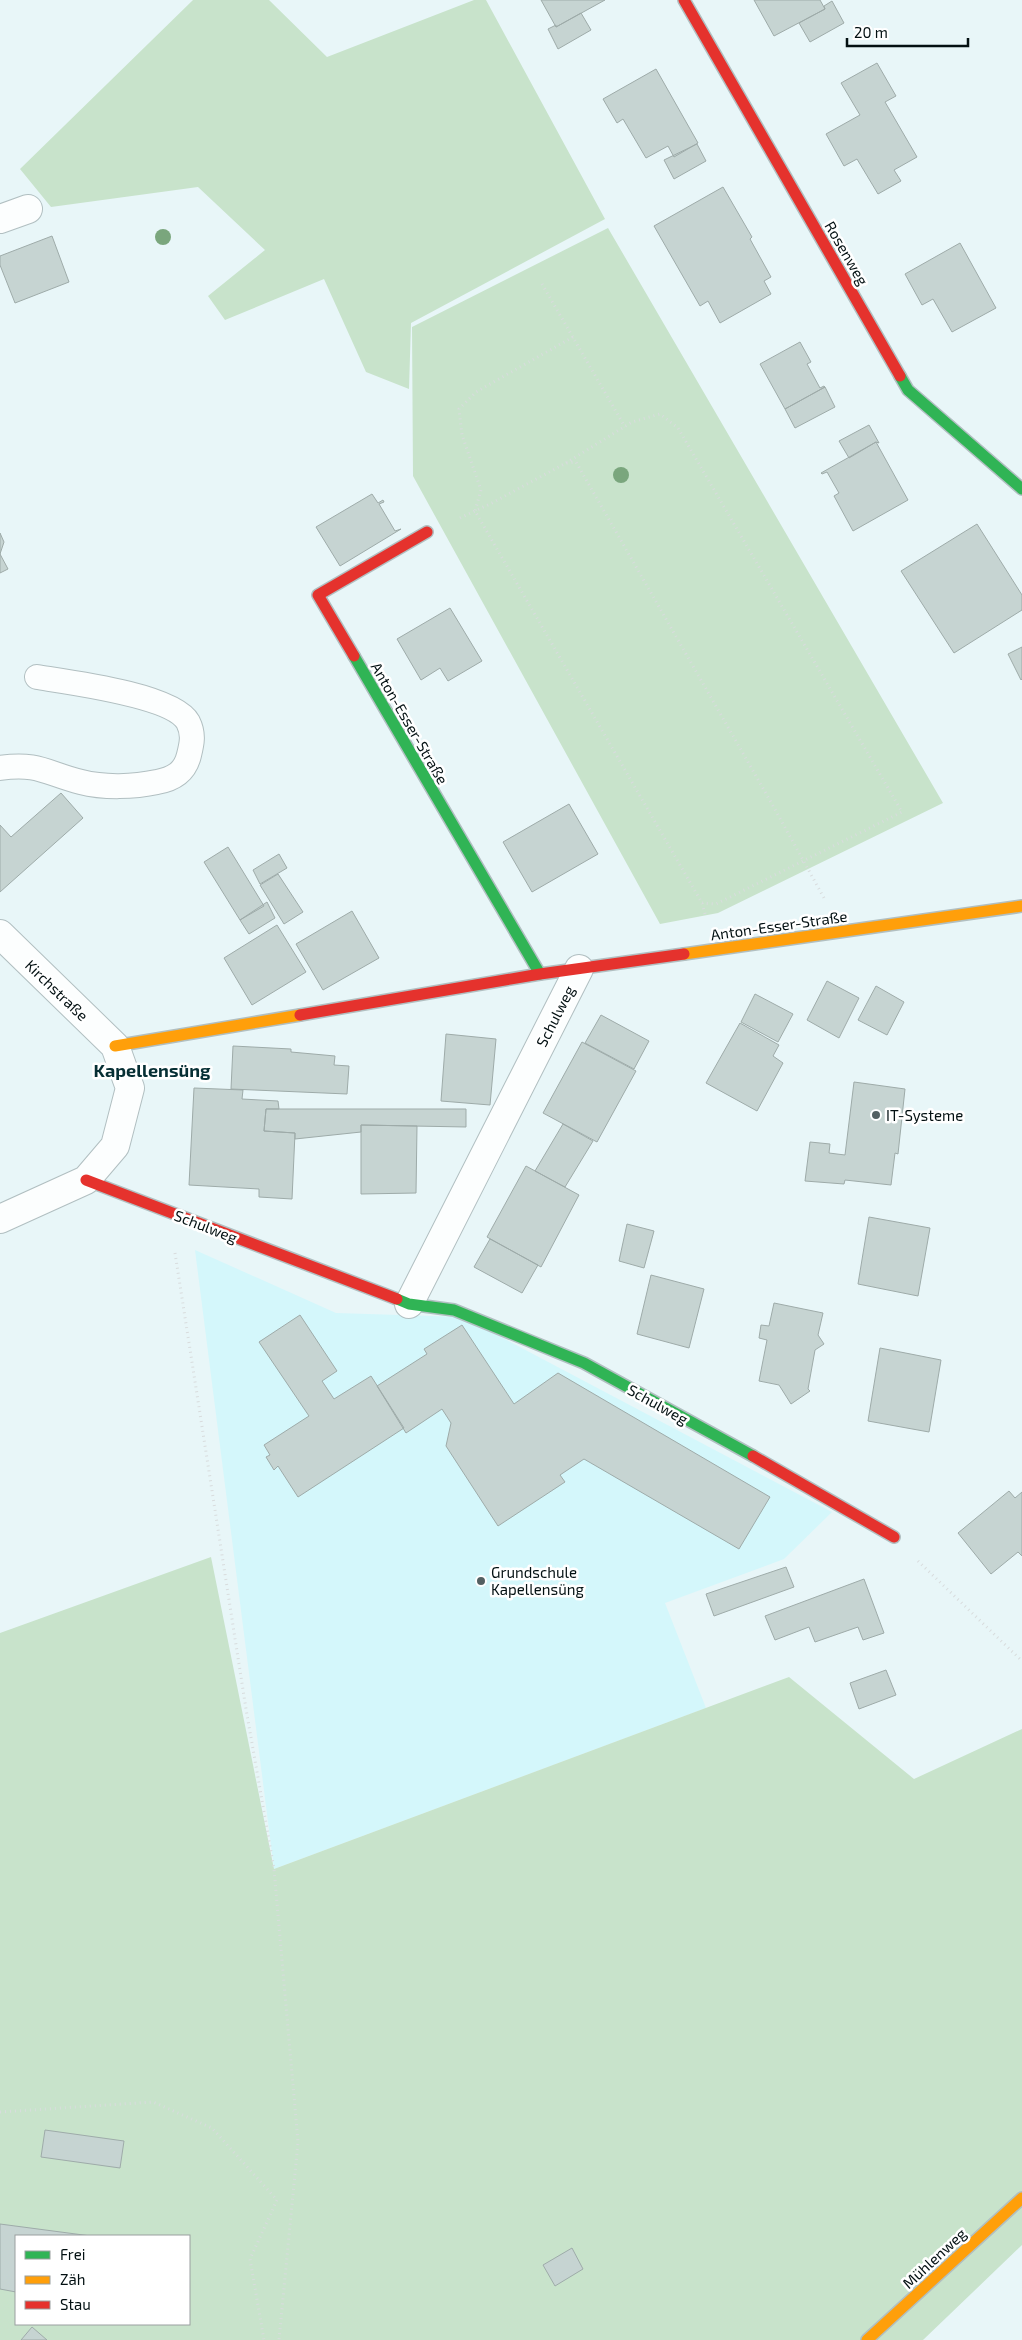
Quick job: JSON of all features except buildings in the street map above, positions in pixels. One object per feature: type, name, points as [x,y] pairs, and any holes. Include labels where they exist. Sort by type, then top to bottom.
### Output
[{"type":"street","name":"Rosenweg","points":[[684,0],[908,390],[1022,489]]},
{"type":"street","points":[[0,219],[28,209]]},
{"type":"street","name":"Anton-Esser-Straße","points":[[427,532],[318,595],[540,974]]},
{"type":"street","name":"Anton-Esser-Straße","points":[[115,1046],[540,974],[1022,906]]},
{"type":"street","name":"Kirchstraße","points":[[0,934],[115,1046]]},
{"type":"street","name":"Schulweg","points":[[409,1304],[579,969]]},
{"type":"street","points":[[0,1219],[86,1180],[115,1146],[130,1088],[115,1046]]},
{"type":"street","name":"Schulweg","points":[[86,1180],[409,1304],[454,1310],[584,1363],[826,1496],[894,1537]]},
{"type":"street","name":"Mühlenweg","points":[[867,2340],[1022,2198]]},
{"type":"lane","points":[[0,768],[15,766],[36,767],[81,782],[130,785],[158,782],[175,776],[186,766],[194,738],[187,720],[160,702],[96,686],[37,677]]},
{"type":"path","points":[[542,284],[626,427]]},
{"type":"path","points":[[573,337],[476,392],[459,409],[462,434],[481,490],[475,511],[702,903],[712,950]]},
{"type":"path","points":[[427,532],[475,511],[566,463],[632,422],[660,414],[678,428],[902,812],[716,904],[702,903]]},
{"type":"path","points":[[566,463],[576,462],[842,931]]},
{"type":"path","points":[[168,1212],[246,1709],[274,1869],[298,2142],[279,2340]]},
{"type":"path","points":[[894,1537],[1022,1662]]},
{"type":"path","points":[[0,2112],[153,2102],[212,2128],[277,2200],[250,2259],[264,2340]]},
{"type":"shaded area","name":"Grundschule Kapellensüng","points":[[195,1250],[336,1313],[463,1317],[832,1512],[784,1559],[665,1603],[706,1708],[274,1869]]},
{"type":"green space","points":[[193,0],[269,0],[327,57],[474,0],[486,0],[605,219],[411,323],[409,389],[366,372],[324,279],[225,320],[208,296],[265,250],[198,187],[51,207],[20,169]]},
{"type":"green space","points":[[608,228],[943,803],[718,913],[660,924],[413,476],[412,327]]},
{"type":"green space","points":[[211,1557],[274,1869],[789,1677],[914,1779],[1022,1729],[1022,2245],[923,2340],[0,2340],[0,1633]]},
{"type":"traffic: fast","points":[[900,376],[908,390],[1022,489]]},
{"type":"traffic: fast","points":[[354,656],[540,974]]},
{"type":"traffic: fast","points":[[397,1299],[409,1304],[454,1310],[584,1363],[753,1456]]},
{"type":"traffic: slow","points":[[684,954],[1022,906]]},
{"type":"traffic: slow","points":[[115,1046],[300,1015]]},
{"type":"traffic: slow","points":[[867,2340],[1022,2198]]},
{"type":"traffic: jam","points":[[684,0],[900,376]]},
{"type":"traffic: jam","points":[[354,656],[318,595],[427,532]]},
{"type":"traffic: jam","points":[[300,1015],[540,974],[684,954]]},
{"type":"traffic: jam","points":[[86,1180],[397,1299]]},
{"type":"traffic: jam","points":[[753,1456],[894,1537]]},
{"type":"place","name":"IT-Systeme","points":[[876,1115]]},
{"type":"place","name":"Grundschule Kapellensüng","points":[[481,1581]]},
{"type":"district","name":"Kapellensüng","points":[[152,1070]]}]
